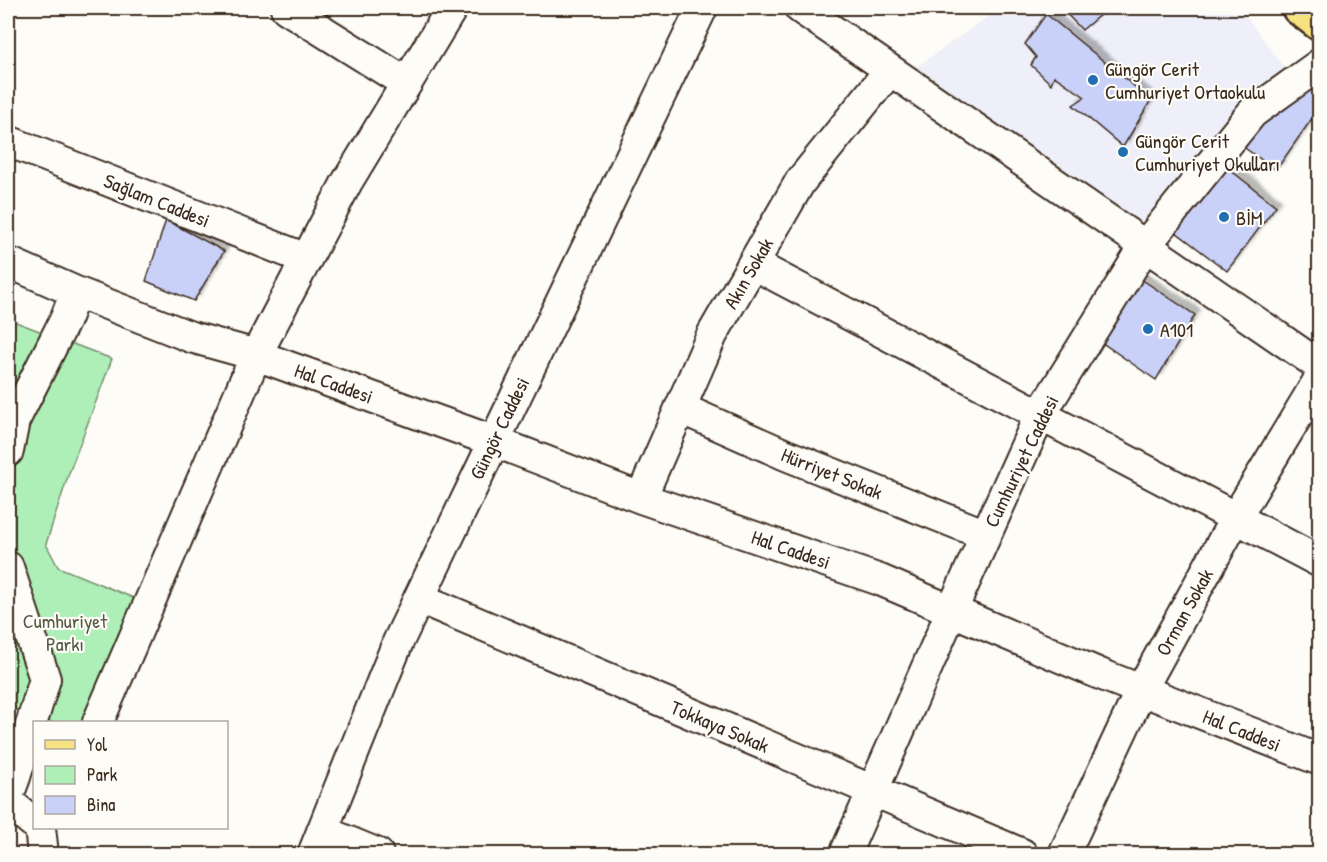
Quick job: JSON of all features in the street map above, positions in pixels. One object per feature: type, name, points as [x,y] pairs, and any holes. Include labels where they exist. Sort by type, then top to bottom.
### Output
[{"type":"main road","points":[[1299,8],[1320,24]]},
{"type":"street","points":[[286,8],[406,83]]},
{"type":"street","points":[[99,721],[256,355],[347,182],[452,8]]},
{"type":"street","name":"Güngör Caddesi","points":[[317,843],[398,642],[702,8]]},
{"type":"street","points":[[800,8],[1320,366]]},
{"type":"street","name":"Cumhuriyet Caddesi","points":[[844,855],[951,610],[1040,415],[1145,246],[1252,113],[1320,64]]},
{"type":"street","name":"Akın Sokak","points":[[641,498],[712,335],[800,182],[890,70]]},
{"type":"street","name":"Sağlam Caddesi","points":[[8,141],[306,259]]},
{"type":"street","name":"Hal Caddesi","points":[[8,262],[76,292],[192,337],[256,355],[493,441],[641,498],[880,580],[1141,690],[1320,760]]},
{"type":"street","points":[[753,264],[1320,562]]},
{"type":"street","points":[[8,451],[14,421],[65,320],[76,292]]},
{"type":"street","name":"Orman Sokak","points":[[1064,855],[1141,690],[1235,519],[1320,378]]},
{"type":"street","name":"Hürriyet Sokak","points":[[680,408],[786,455],[986,535]]},
{"type":"street","points":[[8,567],[45,679],[8,796]]},
{"type":"street","name":"Tokkaya Sokak","points":[[419,597],[1022,855]]},
{"type":"street","points":[[8,802],[33,825]]},
{"type":"street","points":[[317,843],[378,855]]},
{"type":"shaded area","name":"Güngör Cerit Cumhuriyet Okulları","points":[[1000,8],[1240,8],[1289,74],[1144,231],[911,71]]},
{"type":"green space","name":"Cumhuriyet Parkı","points":[[8,319],[112,359],[69,473],[46,544],[58,567],[143,602],[85,721],[33,721],[33,724],[8,702]]},
{"type":"building","points":[[910,8],[928,8],[922,16]]},
{"type":"building","points":[[1061,8],[1108,8],[1082,30]]},
{"type":"building","name":"Güngör Cerit Cumhuriyet Ortaokulu","points":[[1046,14],[1151,100],[1123,147],[1073,105],[1085,97],[1054,76],[1051,84],[1031,65],[1036,57],[1025,44]]},
{"type":"building","points":[[1310,86],[1320,88],[1320,107],[1276,170],[1232,139]]},
{"type":"building","name":"BİM","points":[[1220,162],[1276,206],[1227,271],[1172,229]]},
{"type":"building","points":[[166,220],[224,251],[194,301],[146,281]]},
{"type":"building","name":"A101","points":[[1138,277],[1195,315],[1156,380],[1101,342]]},
{"type":"place","name":"Güngör Cerit Cumhuriyet Ortaokulu","points":[[1093,80]]},
{"type":"place","name":"Güngör Cerit Cumhuriyet Okulları","points":[[1123,152]]},
{"type":"place","name":"BİM","points":[[1224,217]]},
{"type":"place","name":"A101","points":[[1148,329]]}]
